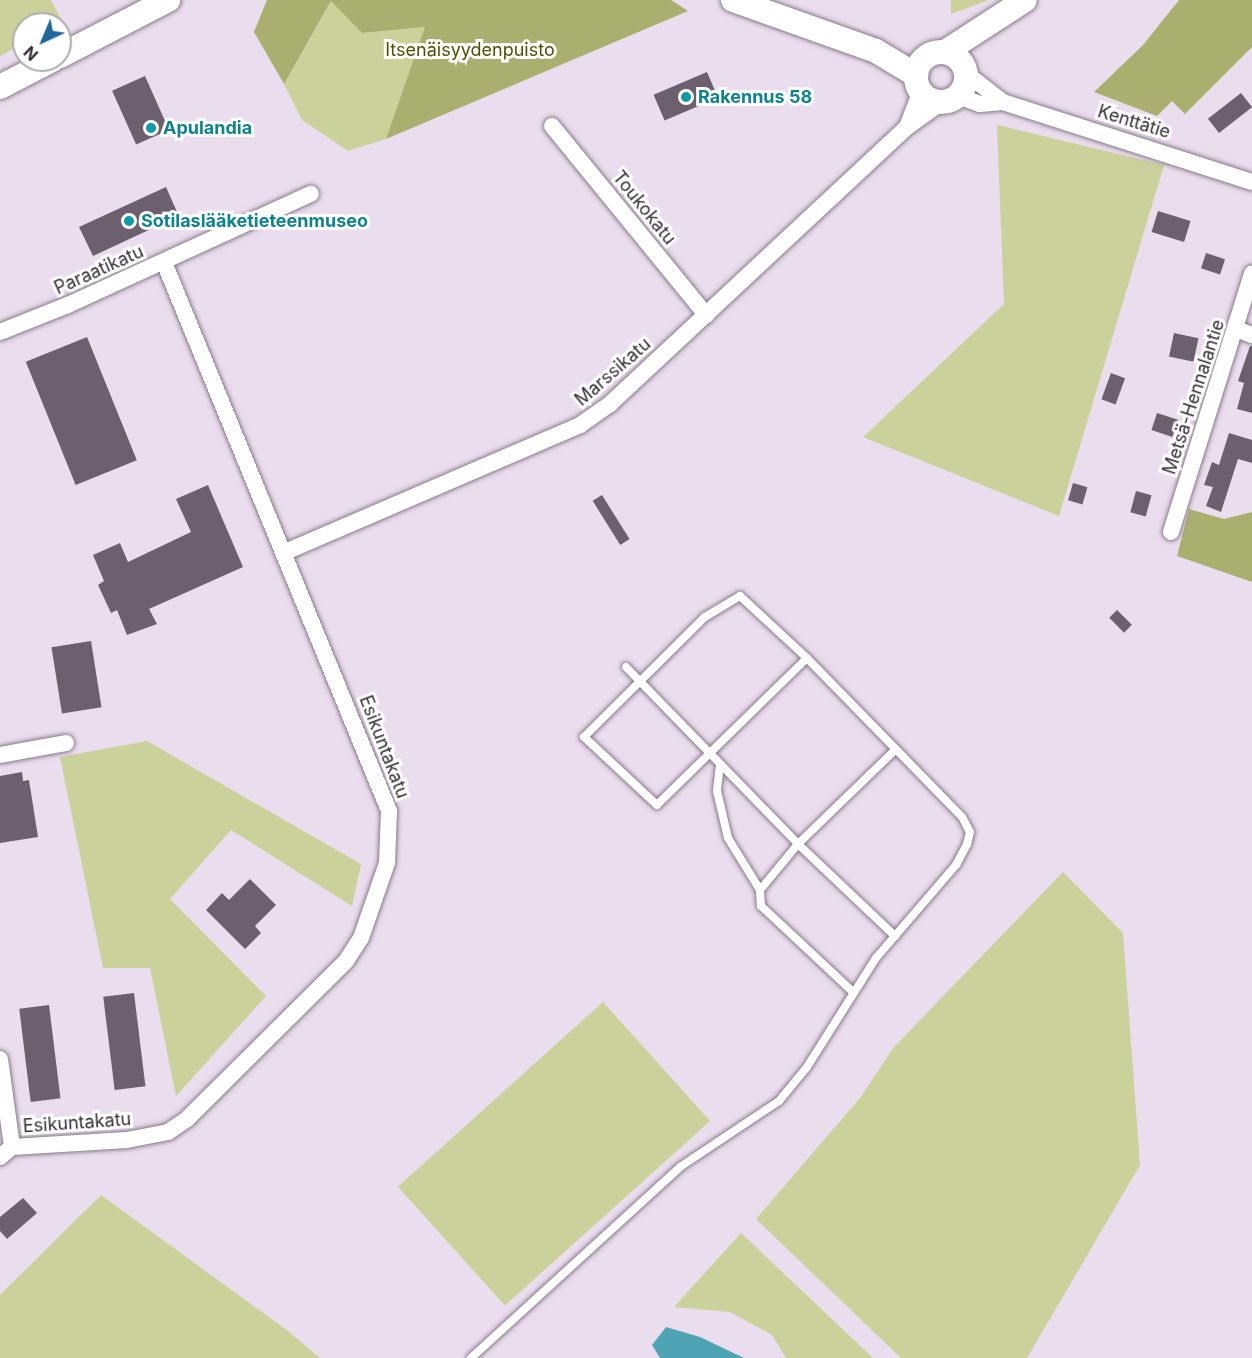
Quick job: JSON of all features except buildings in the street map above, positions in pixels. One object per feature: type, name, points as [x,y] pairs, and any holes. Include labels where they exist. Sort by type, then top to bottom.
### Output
[{"type":"street","points":[[72,50],[168,0]]},
{"type":"street","points":[[733,0],[759,5],[876,51],[918,83],[950,99],[980,104],[1002,102]]},
{"type":"street","points":[[907,128],[918,83],[937,53],[1012,10]]},
{"type":"street","points":[[950,99],[965,70],[1012,10]]},
{"type":"street","points":[[876,51],[908,50],[937,53],[965,70],[1002,102]]},
{"type":"street","points":[[0,87],[29,72]]},
{"type":"street","name":"Marssikatu","points":[[283,553],[580,425],[610,404],[907,128],[950,99]]},
{"type":"street","name":"Kenttätie","points":[[1002,102],[1252,182]]},
{"type":"street","name":"Toukokatu","points":[[552,126],[706,315]]},
{"type":"street","name":"Paraatikatu","points":[[0,332],[105,294],[164,262],[311,194]]},
{"type":"street","name":"Esikuntakatu","points":[[6,1152],[127,1140],[168,1132],[187,1119],[346,961],[361,938],[387,863],[389,811],[164,262]]},
{"type":"street","name":"Metsä-Hennalantie","points":[[1171,532],[1244,332],[1252,273]]},
{"type":"street","points":[[0,755],[66,743]]},
{"type":"street","points":[[0,1059],[6,1152]]},
{"type":"lane","points":[[471,1358],[680,1167],[779,1101],[807,1067],[853,992],[896,936],[956,866],[970,832],[962,818],[807,658],[740,596],[705,617],[584,737],[657,805],[807,658]]},
{"type":"lane","points":[[626,667],[798,844],[896,936]]},
{"type":"lane","points":[[760,890],[798,844],[896,749]]},
{"type":"lane","points":[[720,765],[717,791],[728,838],[760,890],[761,906],[853,992]]},
{"type":"green space","points":[[0,0],[51,0],[57,12],[12,12],[12,50],[0,56]]},
{"type":"green space","name":"Itsenäisyydenpuisto","points":[[267,0],[671,0],[688,11],[386,139],[425,27],[362,33],[331,1],[284,84],[254,32]]},
{"type":"green space","points":[[332,0],[362,33],[426,27],[386,139],[348,151],[302,120],[284,84]]},
{"type":"green space","points":[[951,0],[989,0],[951,14]]},
{"type":"green space","points":[[1179,0],[1252,0],[1252,47],[1185,114],[1172,101],[1157,116],[1094,92],[1143,45]]},
{"type":"green space","points":[[997,125],[1164,165],[1059,516],[863,437],[1004,304]]},
{"type":"green space","points":[[1189,509],[1224,519],[1252,512],[1252,582],[1177,556]]},
{"type":"green space","points":[[147,741],[361,864],[352,906],[231,830],[170,899],[266,996],[176,1096],[150,968],[103,968],[60,757]]},
{"type":"green space","points":[[1063,872],[1123,933],[1140,1165],[1027,1358],[901,1358],[756,1219],[860,1098],[894,1047]]},
{"type":"green space","points":[[603,1002],[710,1121],[505,1306],[398,1187]]},
{"type":"green space","points":[[101,1195],[288,1331],[320,1358],[0,1358],[0,1295]]},
{"type":"green space","points":[[741,1233],[873,1358],[786,1358],[772,1335],[730,1312],[674,1307]]},
{"type":"water","points":[[666,1327],[700,1337],[744,1358],[660,1358],[652,1345]]},
{"type":"place","name":"Rakennus 58","points":[[686,97]]},
{"type":"place","name":"Apulandia","points":[[151,128]]},
{"type":"place","name":"Sotilaslääketieteenmuseo","points":[[129,221]]}]
